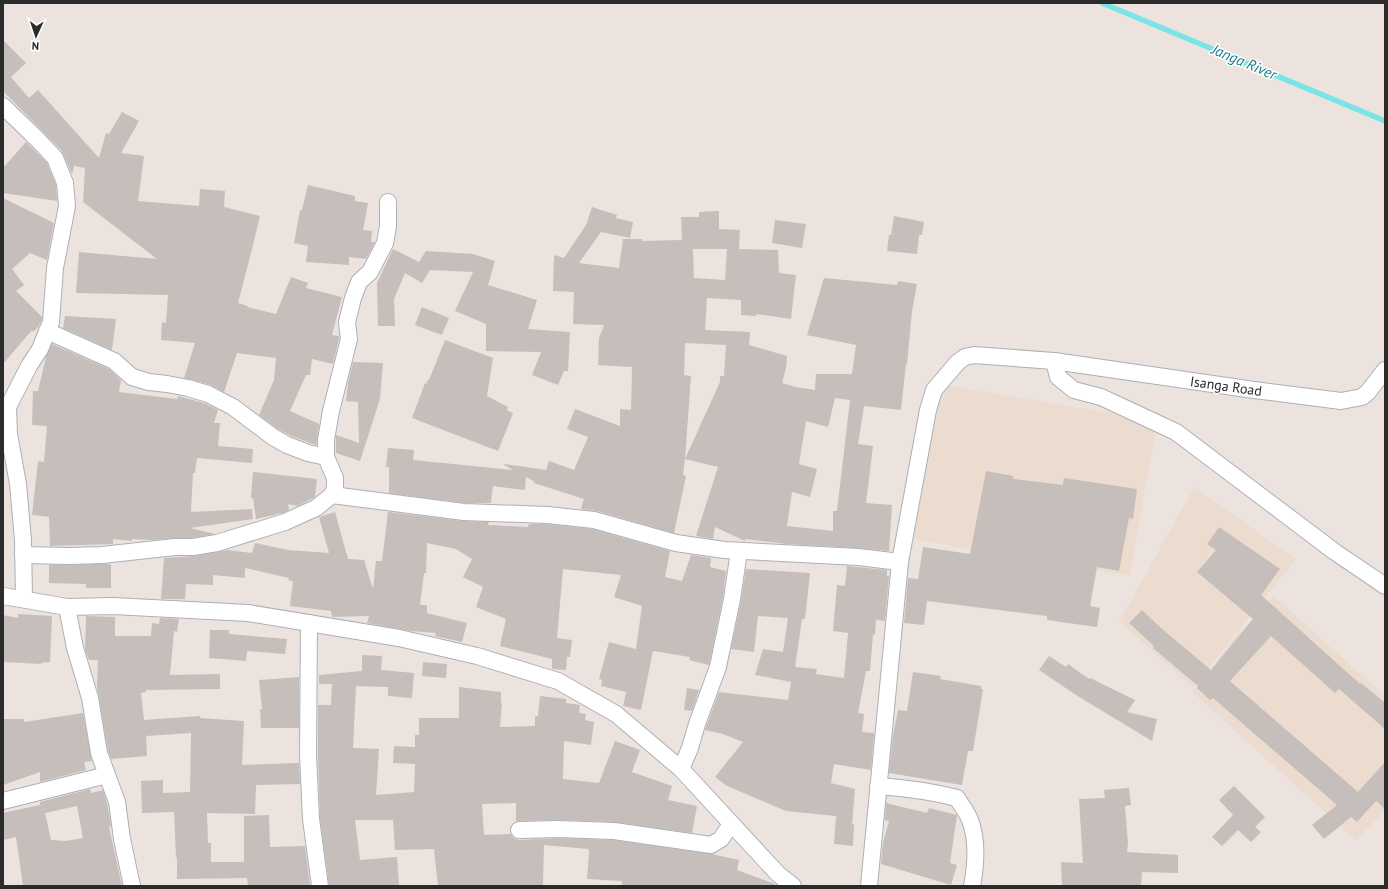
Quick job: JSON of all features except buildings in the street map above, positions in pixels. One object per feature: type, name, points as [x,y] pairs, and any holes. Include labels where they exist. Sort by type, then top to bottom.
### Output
[{"type":"street","points":[[3,106],[55,158],[65,183],[67,206],[55,268],[51,322],[40,349],[5,408],[18,484],[23,555],[24,599]]},
{"type":"street","points":[[23,555],[102,555],[175,547],[193,547],[217,543],[285,522],[316,508],[332,495],[335,488],[335,478],[326,457],[326,440],[349,339],[347,322],[359,282],[370,272],[385,244],[388,226],[388,202]]},
{"type":"street","points":[[47,331],[114,361],[132,377],[149,382],[188,388],[208,394],[233,407],[273,438],[308,453],[326,457]]},
{"type":"street","name":"Isanga Road","points":[[900,562],[928,410],[934,390],[958,362],[965,357],[974,355],[1054,362],[1341,401],[1362,397],[1368,392],[1385,370]]},
{"type":"street","points":[[1054,362],[1058,377],[1074,390],[1101,397],[1176,432],[1335,552],[1385,586]]},
{"type":"street","points":[[332,495],[464,512],[548,515],[594,520],[676,543],[739,551],[858,557],[900,562],[869,886]]},
{"type":"street","points":[[681,769],[690,748],[697,724],[718,667],[732,599],[739,551]]},
{"type":"street","points":[[3,596],[67,607],[113,606],[248,613],[399,638],[477,656],[558,681],[616,714],[681,769],[778,874],[793,886]]},
{"type":"street","points":[[67,607],[75,648],[90,698],[99,753],[117,802],[122,839],[132,886]]},
{"type":"street","points":[[309,623],[308,755],[311,819],[320,886]]},
{"type":"street","points":[[3,801],[107,775]]},
{"type":"street","points":[[878,786],[910,788],[957,798],[970,818],[975,836],[975,870],[972,886]]},
{"type":"street","points":[[519,830],[558,829],[614,831],[711,845],[721,839],[732,824]]},
{"type":"shaded area","points":[[939,384],[1157,421],[1130,576],[912,539]]},
{"type":"shaded area","points":[[1194,487],[1296,559],[1193,687],[1119,622]]},
{"type":"shaded area","points":[[1274,596],[1385,696],[1385,811],[1356,840],[1192,692],[1215,666],[1218,659],[1235,637]]},
{"type":"waterway","name":"Janga River","points":[[1102,3],[1385,121]]}]
